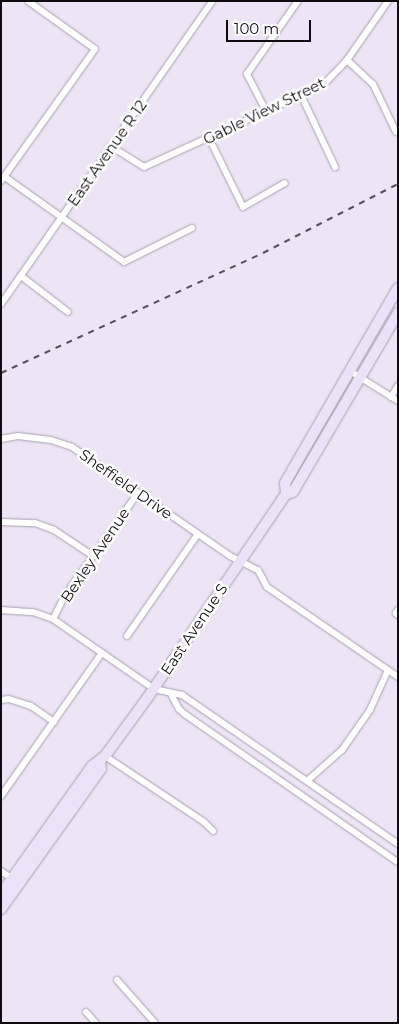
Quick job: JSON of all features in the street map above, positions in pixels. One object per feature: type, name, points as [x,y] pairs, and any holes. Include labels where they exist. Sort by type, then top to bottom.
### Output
[{"type":"main road","name":"East Avenue S","points":[[1,894],[92,766],[102,759],[154,689],[286,494],[285,483],[398,288]]},
{"type":"main road","name":"East Avenue S","points":[[286,494],[293,492],[398,313]]},
{"type":"main road","name":"East Avenue S","points":[[1,909],[101,770],[102,759]]},
{"type":"street","points":[[28,1],[95,49],[3,179],[124,262],[192,228]]},
{"type":"street","name":"East Avenue R 12","points":[[1,304],[212,1]]},
{"type":"street","points":[[266,111],[247,74],[298,1]]},
{"type":"street","name":"Gable View Street","points":[[112,147],[144,167],[326,82],[347,60],[388,1]]},
{"type":"street","points":[[347,60],[373,84],[396,132]]},
{"type":"street","points":[[301,95],[335,167]]},
{"type":"street","points":[[209,138],[243,207],[285,183]]},
{"type":"street","points":[[21,276],[68,312]]},
{"type":"street","points":[[350,372],[361,377],[398,402]]},
{"type":"street","points":[[391,397],[398,386]]},
{"type":"street","name":"Sheffield Drive","points":[[1,439],[18,436],[51,440],[72,447],[198,534],[258,570],[268,587],[398,677]]},
{"type":"street","name":"Bexley Avenue","points":[[53,619],[66,594],[138,493]]},
{"type":"street","points":[[1,522],[35,523],[54,530],[93,556]]},
{"type":"street","points":[[127,636],[198,534]]},
{"type":"street","points":[[1,610],[33,612],[53,619],[154,689],[182,695],[398,844]]},
{"type":"street","points":[[1,796],[102,653]]},
{"type":"street","points":[[307,781],[342,750],[370,710],[374,696],[388,670]]},
{"type":"street","points":[[171,694],[179,708],[186,715],[398,860]]},
{"type":"street","points":[[1,700],[8,699],[31,706],[54,722]]},
{"type":"street","points":[[102,759],[204,822],[213,831]]},
{"type":"street","points":[[1,871],[12,878],[14,882],[1,901]]},
{"type":"street","points":[[116,980],[155,1023]]},
{"type":"street","points":[[86,1012],[96,1023]]},
{"type":"railway","points":[[1,373],[263,253],[398,184]]}]
